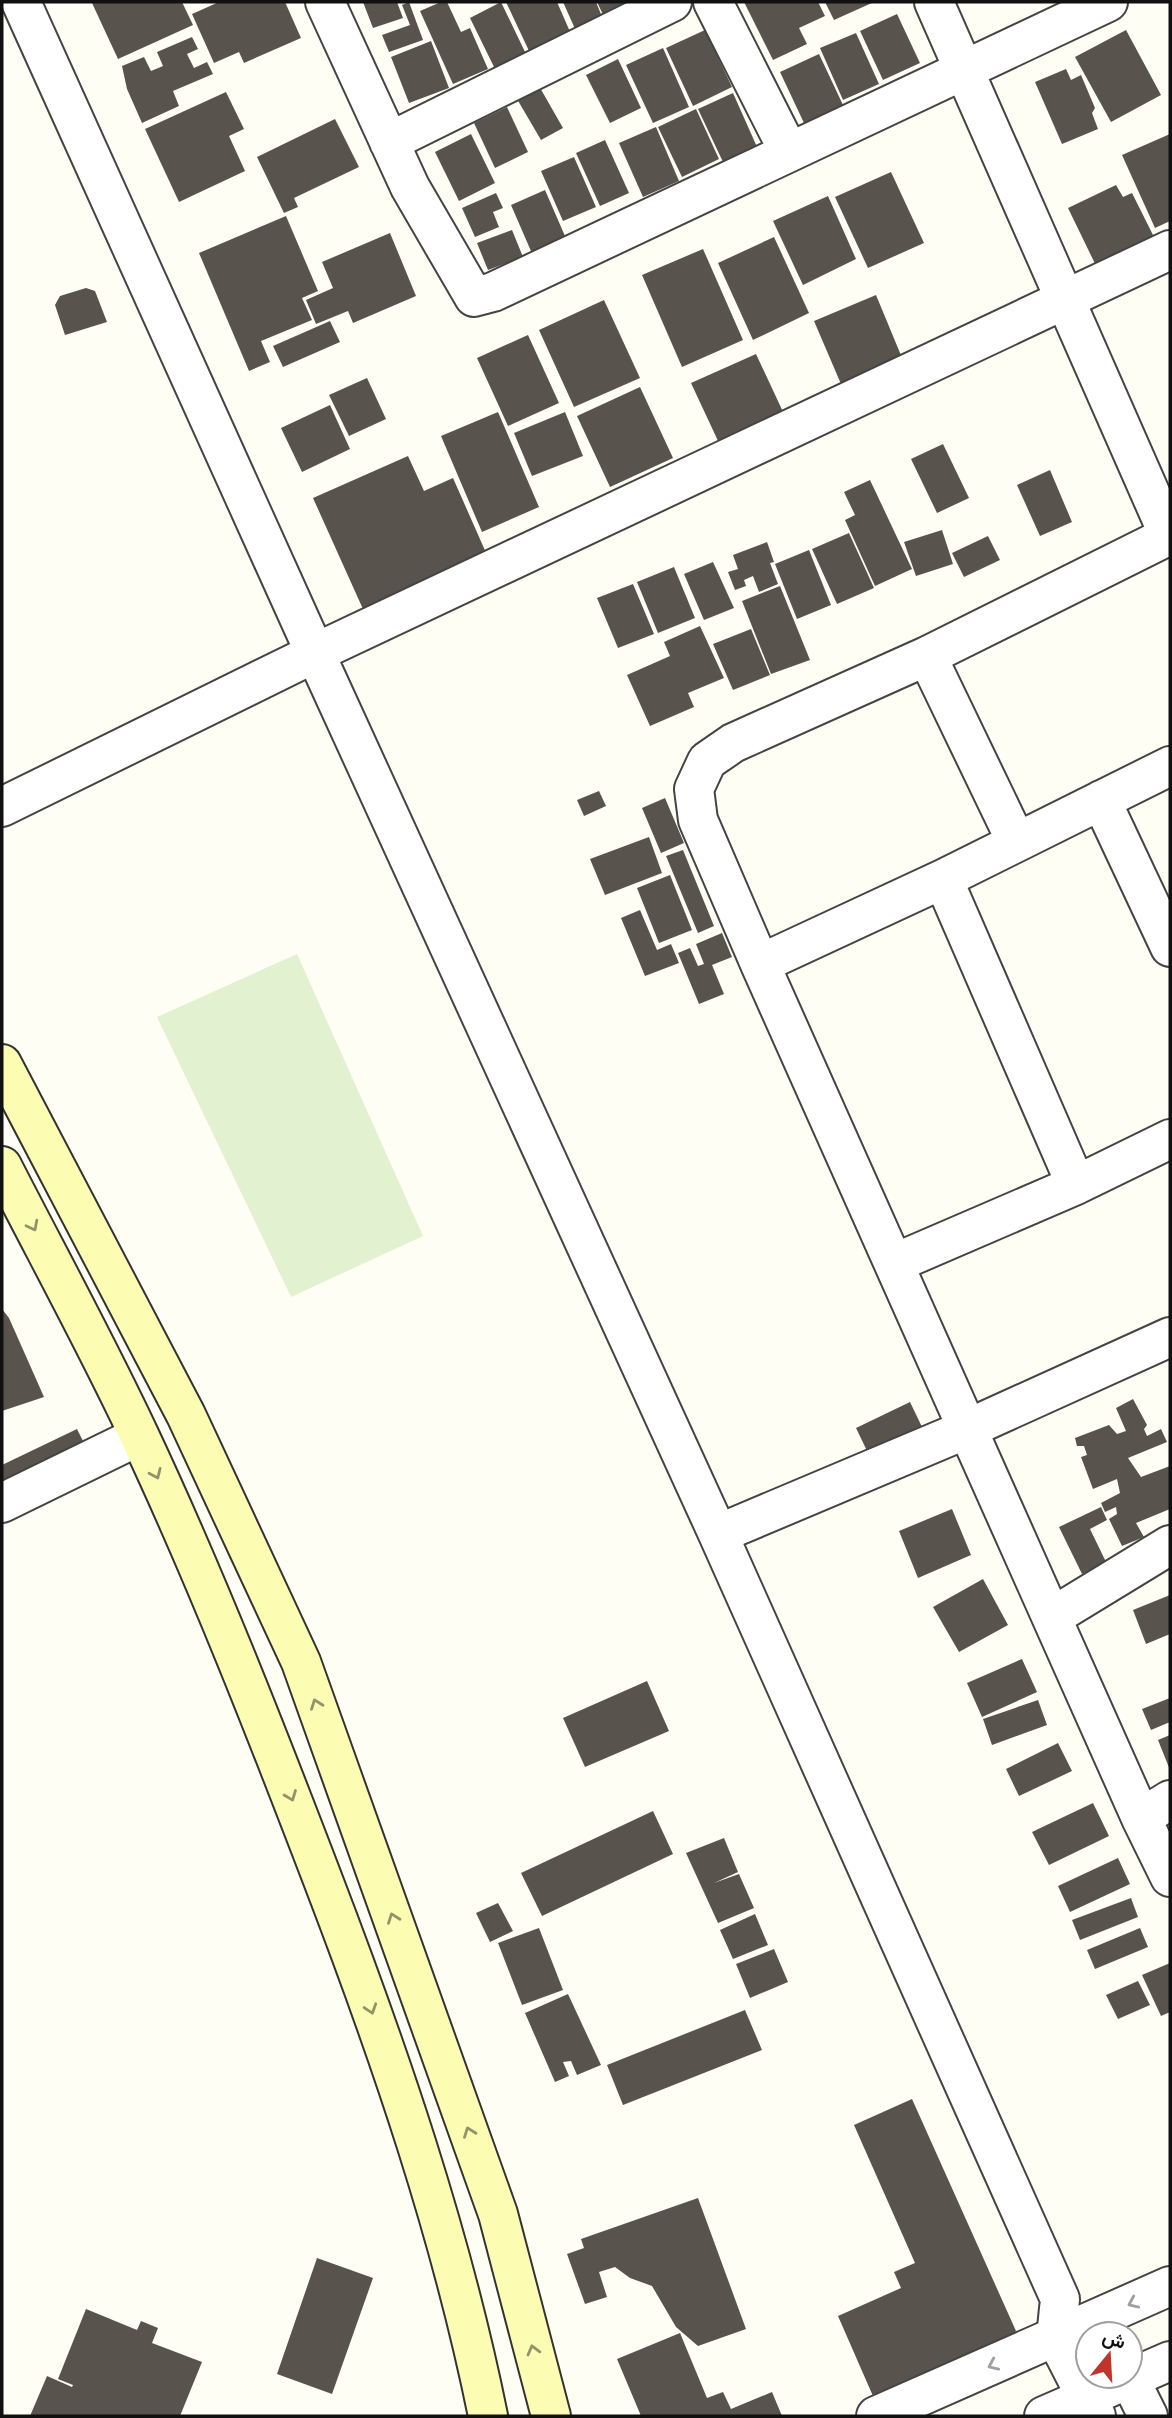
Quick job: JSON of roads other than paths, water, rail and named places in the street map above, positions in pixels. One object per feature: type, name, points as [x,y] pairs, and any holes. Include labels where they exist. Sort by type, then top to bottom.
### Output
[{"type":"main road","points":[[2,1064],[186,1415],[301,1662],[498,2214],[551,2416]]},
{"type":"main road","points":[[2,1166],[139,1436],[250,1688],[360,1977],[443,2228],[474,2347],[488,2416]]},
{"type":"street","points":[[21,2],[718,1534],[1060,2300],[1056,2338],[1091,2407]]},
{"type":"street","points":[[325,2],[410,187],[474,296],[492,292],[1108,2]]},
{"type":"street","points":[[390,142],[672,2]]},
{"type":"street","points":[[713,2],[789,152]]},
{"type":"street","points":[[934,2],[1170,536],[927,656],[733,743],[707,761],[694,789],[698,820],[760,964],[1052,1617],[1156,1809],[1170,1877]]},
{"type":"street","points":[[2,807],[315,653],[1170,250]]},
{"type":"street","points":[[927,656],[1016,841]]},
{"type":"street","points":[[760,964],[943,879],[1170,766]]},
{"type":"street","points":[[1101,800],[1170,947]]},
{"type":"street","points":[[943,879],[1076,1185]]},
{"type":"street","points":[[895,1263],[1076,1185],[1170,1139]]},
{"type":"street","points":[[718,1534],[967,1429],[1170,1336]]},
{"type":"street","points":[[2,1503],[139,1436]]},
{"type":"street","points":[[1052,1617],[1170,1545]]},
{"type":"street","points":[[1111,2320],[1170,2286]]},
{"type":"street","points":[[1060,2300],[1089,2320]]},
{"type":"street","points":[[876,2416],[1056,2338],[1074,2333]]},
{"type":"street","points":[[1144,2371],[1170,2361]]},
{"type":"street","points":[[1044,2416],[1091,2407],[1113,2390]]},
{"type":"street","points":[[1135,2390],[1148,2416]]}]
